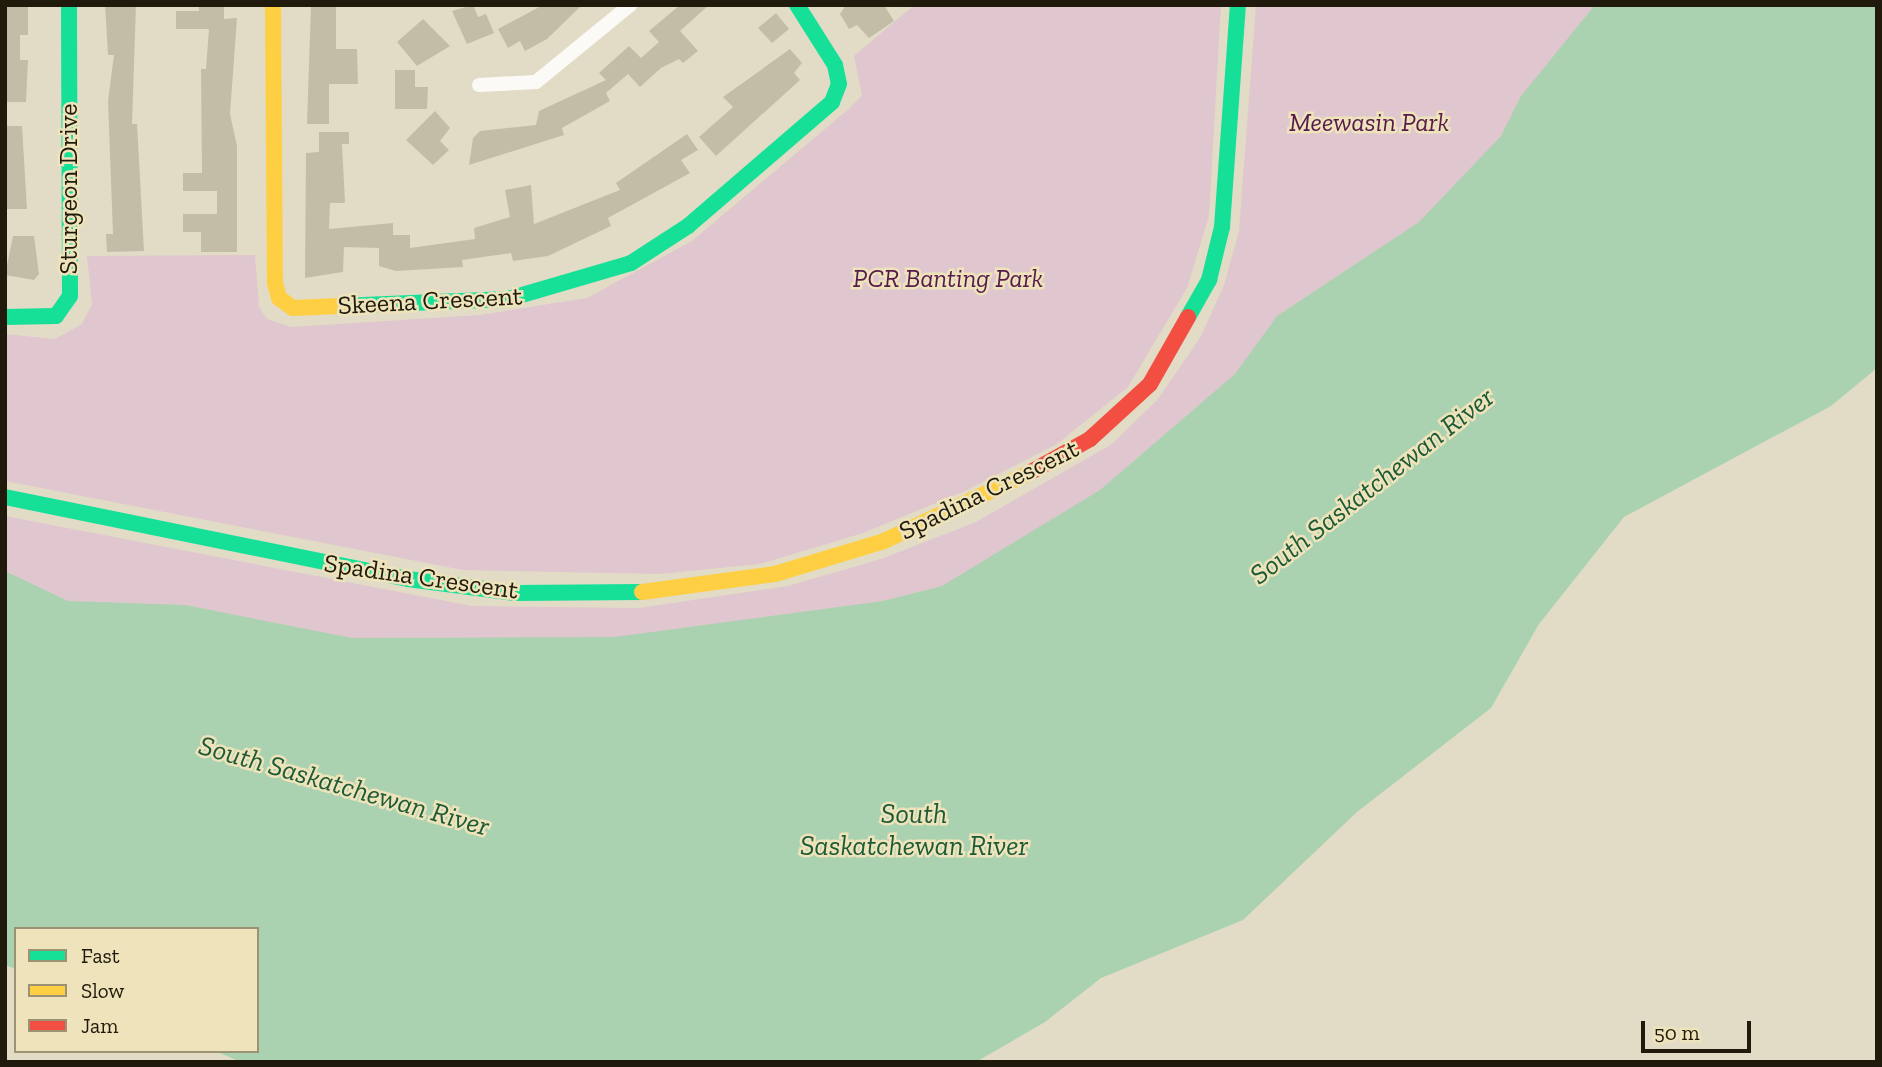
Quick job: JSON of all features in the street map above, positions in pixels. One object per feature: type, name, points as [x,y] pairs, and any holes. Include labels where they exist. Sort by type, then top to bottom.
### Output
[{"type":"street","name":"Sturgeon Drive","points":[[5,317],[56,316],[70,296],[69,5]]},
{"type":"street","name":"Skeena Crescent","points":[[273,5],[275,283],[279,298],[293,308],[508,299],[631,263],[688,226],[832,102],[839,84],[835,65],[797,5]]},
{"type":"street","points":[[479,85],[536,82],[630,5]]},
{"type":"street","name":"Spadina Crescent","points":[[5,497],[408,579],[514,593],[644,592],[775,574],[884,541],[995,494],[1090,439],[1164,363],[1209,280],[1222,227],[1238,5]]},
{"type":"green space","name":"PCR Banting Park","points":[[914,5],[1221,5],[1209,216],[1187,288],[1128,387],[1057,444],[963,492],[863,533],[760,564],[660,574],[463,570],[5,481],[5,334],[55,339],[82,324],[92,304],[87,256],[255,255],[259,307],[267,319],[291,327],[480,315],[587,298],[692,241],[851,107],[862,95],[854,56]]},
{"type":"green space","name":"Meewasin Park","points":[[1256,5],[1633,5],[1525,128],[1140,475],[937,604],[781,629],[394,652],[104,611],[61,600],[5,574],[5,516],[472,606],[639,608],[788,586],[881,559],[976,522],[1112,444],[1158,399],[1200,338],[1224,285],[1239,231]]},
{"type":"water","name":"South Saskatchewan River","points":[[1595,5],[1877,5],[1877,368],[1831,406],[1624,517],[1539,624],[1491,708],[1357,812],[1243,920],[1101,978],[1045,1022],[976,1062],[241,1062],[220,1053],[259,1053],[259,927],[14,927],[14,968],[5,965],[5,571],[68,601],[185,605],[352,638],[614,637],[883,601],[942,586],[1100,490],[1235,374],[1277,316],[1419,222],[1501,136],[1521,96]]},
{"type":"building","points":[[5,5],[28,5],[28,35],[20,35],[20,60],[28,60],[26,102],[5,102]]},
{"type":"building","points":[[105,5],[136,5],[132,124],[137,124],[144,251],[107,252],[106,234],[113,234],[108,101],[114,55],[108,55]]},
{"type":"building","points":[[199,5],[224,5],[224,19],[237,18],[230,114],[237,146],[237,252],[201,252],[201,232],[183,232],[183,214],[217,214],[217,191],[183,191],[183,173],[202,173],[201,69],[206,69],[209,29],[176,29],[176,11],[199,11]]},
{"type":"building","points":[[311,5],[336,5],[336,49],[357,49],[358,84],[329,84],[329,124],[307,124]]},
{"type":"building","points":[[473,5],[478,17],[486,14],[494,33],[467,44],[452,11]]},
{"type":"building","points":[[543,5],[582,5],[547,39],[525,51],[520,41],[508,48],[498,29]]},
{"type":"building","points":[[680,5],[709,5],[680,31],[698,51],[683,63],[679,59],[661,68],[640,87],[628,74],[606,93],[610,101],[562,128],[564,135],[469,165],[473,138],[480,131],[536,125],[539,111],[606,80],[599,73],[629,46],[641,58],[659,42],[649,31]]},
{"type":"building","points":[[846,5],[884,5],[894,21],[869,38],[857,25],[849,29],[840,14]]},
{"type":"building","points":[[776,13],[789,29],[772,43],[758,28]]},
{"type":"building","points":[[423,19],[450,46],[417,66],[397,42]]},
{"type":"building","points":[[790,49],[802,63],[794,73],[800,80],[716,156],[699,137],[733,107],[723,97]]},
{"type":"building","points":[[395,70],[415,70],[415,87],[428,87],[427,109],[395,109]]},
{"type":"building","points":[[435,111],[450,128],[440,141],[449,150],[433,165],[406,140]]},
{"type":"building","points":[[5,126],[22,126],[27,209],[5,209]]},
{"type":"building","points":[[319,132],[349,132],[349,144],[342,144],[345,203],[330,203],[329,229],[393,223],[393,235],[410,235],[410,248],[475,239],[474,228],[510,217],[505,190],[531,185],[534,224],[620,190],[616,183],[687,134],[698,150],[681,160],[690,173],[608,218],[611,226],[548,256],[513,261],[511,253],[462,260],[463,267],[396,271],[379,266],[379,248],[344,247],[343,272],[305,278],[306,153],[319,152]]},
{"type":"building","points":[[13,236],[34,236],[39,274],[34,280],[5,275]]},
{"type":"traffic: fast","points":[[5,317],[56,316],[70,296],[69,5]]},
{"type":"traffic: fast","points":[[339,306],[508,299],[631,263],[688,226],[832,102],[839,84],[835,65],[797,5]]},
{"type":"traffic: fast","points":[[1188,317],[1209,280],[1222,227],[1238,5]]},
{"type":"traffic: fast","points":[[5,497],[408,579],[514,593],[642,592]]},
{"type":"traffic: slow","points":[[273,5],[275,283],[279,298],[293,308],[339,306]]},
{"type":"traffic: slow","points":[[642,592],[775,574],[884,541],[1029,473]]},
{"type":"traffic: jam","points":[[1029,473],[1090,439],[1150,384],[1188,317]]}]
